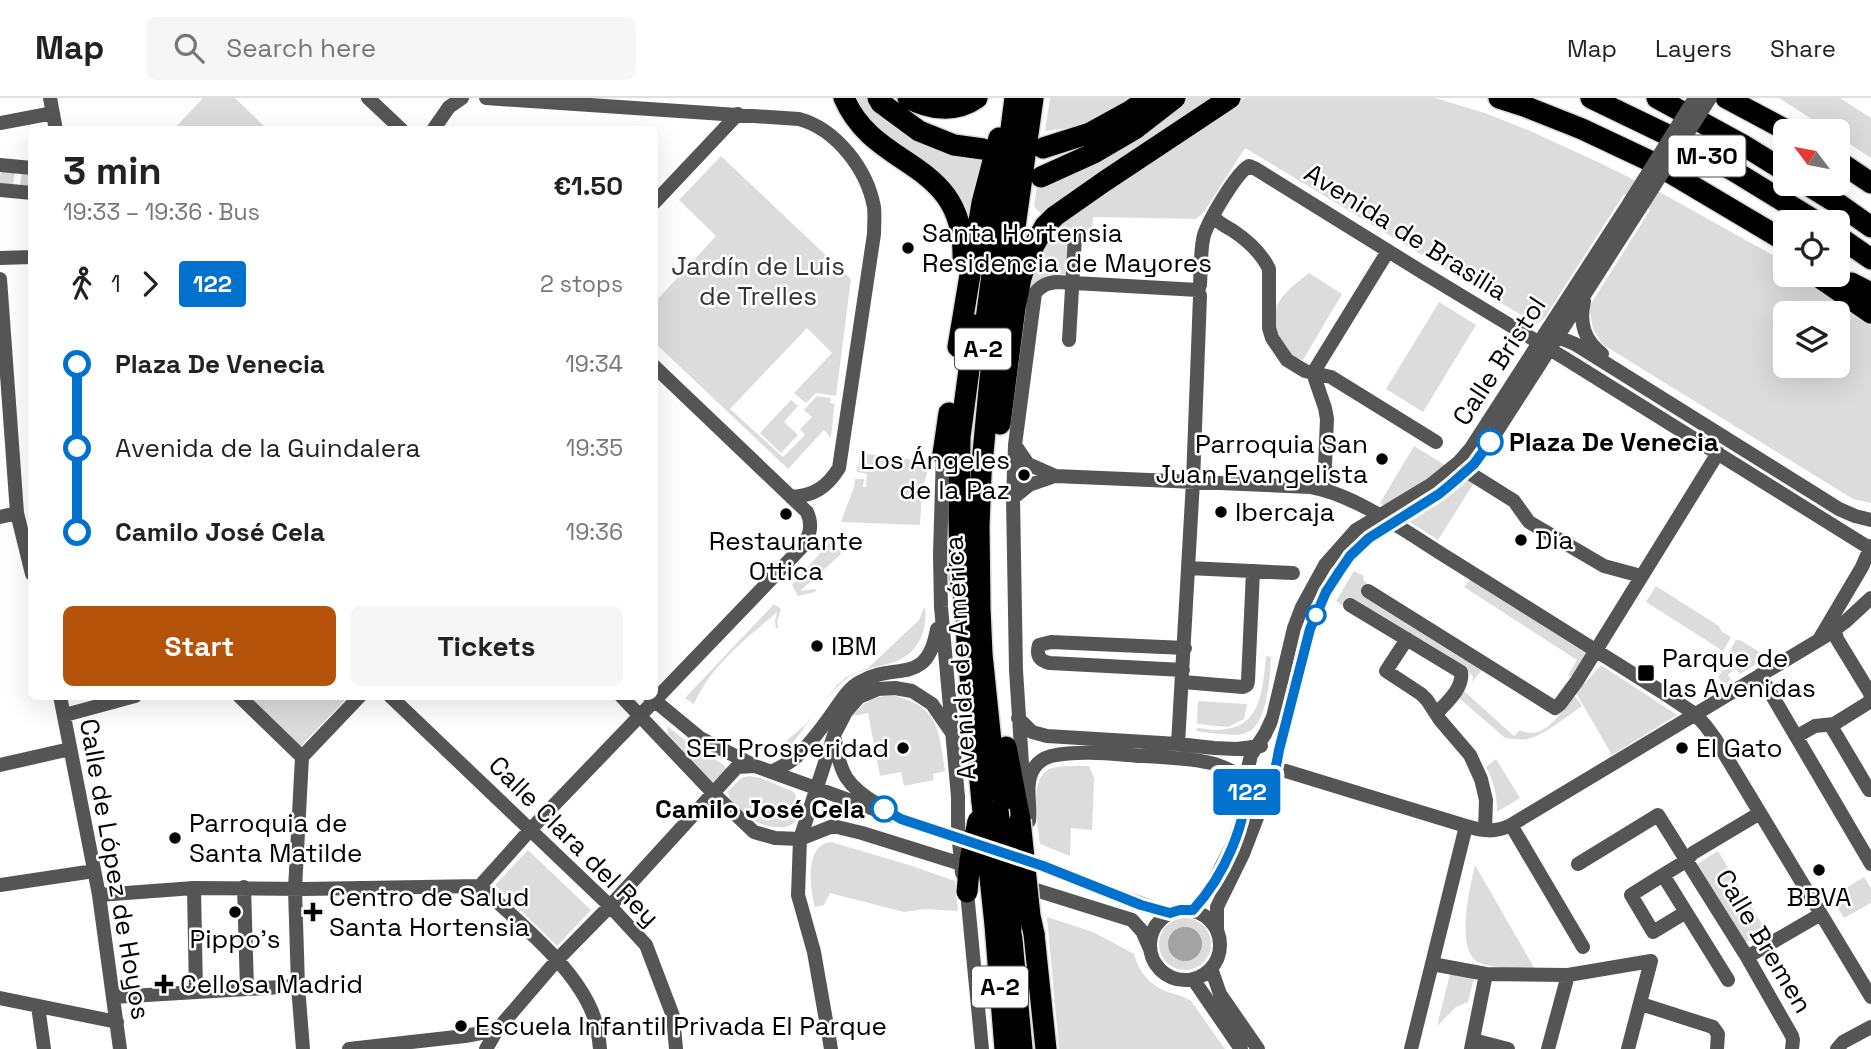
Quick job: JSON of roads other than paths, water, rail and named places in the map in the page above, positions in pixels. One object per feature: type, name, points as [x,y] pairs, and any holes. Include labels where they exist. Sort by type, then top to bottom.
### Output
[{"type":"highway","points":[[844,98],[869,135],[930,178],[944,192],[958,216],[964,243],[961,331]]},
{"type":"highway","points":[[878,98],[919,131],[954,145],[983,149]]},
{"type":"highway","points":[[908,98],[922,106],[946,109],[967,106],[977,98]]},
{"type":"highway","points":[[943,454],[982,203],[1001,130],[1006,98]]},
{"type":"highway","name":"Avenida de América","points":[[1008,814],[967,644],[965,602],[968,579],[967,511],[971,439],[1015,98]]},
{"type":"highway","name":"Avenida de América","points":[[1022,1049],[1021,931],[1008,814],[982,654],[979,526],[990,379],[995,342],[1003,313],[1033,98]]},
{"type":"highway","points":[[1043,148],[1090,133],[1149,98]]},
{"type":"highway","points":[[1041,177],[1094,153],[1135,128],[1175,98]]},
{"type":"highway","points":[[995,475],[1015,309],[1028,256],[1038,237],[1055,216],[1230,98]]},
{"type":"highway","name":"M-30","points":[[1499,98],[1582,129],[1652,162],[1773,234]]},
{"type":"highway","name":"M-30","points":[[1591,98],[1734,170],[1798,210]]},
{"type":"highway","name":"M-30","points":[[1657,98],[1773,164]]},
{"type":"highway","name":"M-30","points":[[1726,98],[1773,122]]},
{"type":"highway","points":[[1748,98],[1773,120]]},
{"type":"highway","points":[[1850,169],[1871,183]]},
{"type":"highway","points":[[1676,177],[1703,204],[1773,247]]},
{"type":"highway","points":[[1825,196],[1871,227]]},
{"type":"highway","points":[[965,602],[960,578],[958,517],[960,437],[987,232]]},
{"type":"highway","points":[[1850,244],[1871,259]]},
{"type":"highway","points":[[1850,283],[1871,296]]},
{"type":"highway","points":[[1833,287],[1871,313]]},
{"type":"highway","points":[[1003,313],[998,365],[992,537],[993,609],[1006,747],[1008,814],[1030,916],[1021,931],[1034,1049]]},
{"type":"highway","name":"A-2","points":[[967,892],[970,860],[1008,814]]},
{"type":"highway","points":[[1021,931],[1046,1049]]},
{"type":"highway","name":"Avenida de América","points":[[1006,1049],[1021,931]]},
{"type":"street","points":[[368,98],[385,105],[399,126]]},
{"type":"street","points":[[436,126],[449,107],[462,98]]},
{"type":"street","points":[[496,98],[605,101],[799,119],[816,126],[836,140],[862,172],[873,205],[874,234],[839,468],[825,487],[791,497]]},
{"type":"street","points":[[1635,205],[1695,98]]},
{"type":"street","points":[[1635,205],[1710,98]]},
{"type":"street","points":[[0,123],[51,102],[55,126]]},
{"type":"street","points":[[658,199],[738,114]]},
{"type":"street","points":[[0,165],[28,168]]},
{"type":"street","name":"Avenida de Brasilia","points":[[1213,216],[1239,173],[1246,167],[1256,169],[1388,251],[1549,343],[1871,548]]},
{"type":"street","points":[[0,190],[28,193]]},
{"type":"street","name":"Calle Bristol","points":[[1193,910],[1209,891],[1233,844],[1246,805],[1251,755],[1273,717],[1294,628],[1325,565],[1356,530],[1432,484],[1459,462],[1585,294],[1635,205]]},
{"type":"street","name":"Calle Bristol","points":[[1217,929],[1217,907],[1243,854],[1275,767],[1310,629],[1326,592],[1350,556],[1369,538],[1439,494],[1480,456],[1635,205]]},
{"type":"street","points":[[1178,744],[1193,481],[1200,296],[1198,290],[1203,242],[1213,216]]},
{"type":"street","name":"Calle Bristol","points":[[1213,216],[1218,223],[1244,238],[1256,249],[1269,268],[1269,328],[1272,338],[1287,360],[1299,368],[1331,377],[1436,442]]},
{"type":"street","points":[[1069,340],[1075,237]]},
{"type":"street","points":[[1324,489],[1327,419],[1313,373],[1388,251]]},
{"type":"street","points":[[0,258],[28,257]]},
{"type":"street","points":[[0,279],[17,513],[28,558]]},
{"type":"street","points":[[1008,814],[1025,806],[1016,670],[1014,445],[1035,293],[1040,287],[1057,282],[1198,290]]},
{"type":"street","name":"Avenida de Brasilia","points":[[1585,294],[1581,313],[1586,337],[1620,372]]},
{"type":"street","name":"Avenida de Brasilia","points":[[1549,343],[1575,344],[1839,509],[1871,520]]},
{"type":"street","points":[[658,370],[807,512],[810,521],[807,540],[658,693]]},
{"type":"street","points":[[1014,445],[1028,464],[1055,476]]},
{"type":"street","points":[[1368,591],[1553,708],[1558,706],[1572,688],[1718,453]]},
{"type":"street","points":[[943,454],[941,607],[958,797],[958,831],[963,882],[967,892],[982,1049]]},
{"type":"street","points":[[1028,464],[1019,469],[1018,475],[1019,480],[1029,485]]},
{"type":"street","name":"Calle Bristol","points":[[1468,469],[1471,474],[1514,501],[1529,522],[1604,566],[1641,576]]},
{"type":"street","points":[[1013,498],[1029,485],[1055,476],[1311,487],[1341,496],[1392,523],[1695,715],[1711,732],[1871,997]]},
{"type":"street","points":[[0,517],[17,513]]},
{"type":"street","points":[[1817,641],[1871,548]]},
{"type":"street","points":[[1188,568],[1293,573]]},
{"type":"street","points":[[1016,670],[1043,662],[1183,676],[1243,687],[1248,681],[1253,570]]},
{"type":"street","points":[[1008,814],[1031,807],[1030,778],[1041,761],[1049,757],[1085,753],[1211,762],[1247,778],[1263,781],[1275,767],[1466,826],[1499,830],[1835,630],[1871,598]]},
{"type":"street","points":[[1350,605],[1463,675],[1454,694],[1436,713]]},
{"type":"street","points":[[773,771],[796,757],[847,693],[859,682],[879,674],[909,670],[924,662],[934,647],[941,607]]},
{"type":"street","points":[[1015,630],[1044,643],[1185,648]]},
{"type":"street","points":[[1795,735],[1815,726],[1831,726],[1868,703],[1871,696],[1837,639],[1835,630]]},
{"type":"street","points":[[1407,639],[1386,671],[1421,694],[1462,744],[1476,768],[1486,800],[1485,830]]},
{"type":"street","points":[[1043,662],[1038,658],[1037,651],[1039,645],[1044,643]]},
{"type":"street","points":[[1760,675],[1871,864]]},
{"type":"street","points":[[831,1049],[814,952],[798,895],[800,839],[834,735],[846,712],[859,697],[878,689],[895,688],[912,691],[932,704],[952,733]]},
{"type":"street","name":"Calle de López de Hoyos","points":[[61,700],[99,895],[120,1049]]},
{"type":"street","points":[[65,715],[120,700]]},
{"type":"street","points":[[243,700],[302,757]]},
{"type":"street","points":[[303,1049],[295,889],[302,757],[356,700]]},
{"type":"street","name":"Calle Clara del Rey","points":[[396,700],[610,906],[646,945],[673,1016],[676,1049]]},
{"type":"street","points":[[625,700],[754,832],[775,838],[800,839],[833,827],[953,860],[1041,897],[1132,920],[1142,931],[1157,965],[1166,974],[1177,979],[1193,979],[1212,968],[1220,950],[1220,940],[1217,929],[1202,913],[1180,910],[1161,920],[1151,936],[1150,949]]},
{"type":"street","points":[[480,886],[530,830],[640,717],[651,700]]},
{"type":"street","points":[[653,700],[699,738],[755,766],[901,819],[1043,866],[1141,905],[1170,913]]},
{"type":"street","name":"Avenida de América","points":[[1018,718],[1032,732],[1047,736],[1237,749],[1257,746],[1268,748],[1275,767]]},
{"type":"street","points":[[1831,726],[1869,790]]},
{"type":"street","points":[[834,735],[838,760],[852,786],[901,819]]},
{"type":"street","points":[[1047,736],[1042,745],[1049,757]]},
{"type":"street","points":[[0,765],[70,749]]},
{"type":"street","points":[[465,1036],[484,1049],[557,960],[737,768],[755,766]]},
{"type":"street","name":"Calle Bremen","points":[[1686,912],[1653,932],[1631,895],[1686,861],[1693,853],[1760,813]]},
{"type":"street","points":[[1008,814],[1041,897]]},
{"type":"street","name":"Calle Bremen","points":[[1578,864],[1658,815],[1747,957],[1792,1036],[1792,1049]]},
{"type":"street","points":[[1511,825],[1584,947]]},
{"type":"street","points":[[1410,1049],[1466,826]]},
{"type":"street","points":[[0,885],[94,871]]},
{"type":"street","points":[[1663,875],[1728,980]]},
{"type":"street","points":[[99,895],[194,888],[480,886],[557,960],[576,982],[594,1018],[600,1049]]},
{"type":"street","points":[[244,887],[247,989]]},
{"type":"street","points":[[194,888],[196,992]]},
{"type":"street","points":[[1021,931],[1041,897]]},
{"type":"street","points":[[1747,957],[1821,914]]},
{"type":"street","name":"Avenida de América","points":[[1021,931],[1054,1049]]},
{"type":"street","points":[[1432,964],[1486,974],[1568,975],[1651,961],[1628,1049]]},
{"type":"street","points":[[1212,968],[1220,994],[1258,1049]]},
{"type":"street","points":[[1486,974],[1472,1044],[1508,1049]]},
{"type":"street","points":[[1548,1049],[1568,975]]},
{"type":"street","points":[[1193,979],[1241,1049]]},
{"type":"street","points":[[113,997],[298,986]]},
{"type":"street","points":[[0,998],[117,1022]]},
{"type":"street","points":[[1641,1004],[1713,1027],[1718,1034],[1717,1049]]},
{"type":"street","points":[[38,1006],[44,1049]]},
{"type":"street","points":[[1837,1049],[1843,1042],[1871,1027]]},
{"type":"street","points":[[349,1049],[497,1030]]},
{"type":"tunnel","points":[[0,177],[28,180]]},
{"type":"place","name":"Santa Hortensia Residencia de Mayores","points":[[908,248]]},
{"type":"place","name":"Plaza De Venecia","points":[[1490,442]]},
{"type":"place","name":"Parroquia San Juan Evangelista","points":[[1382,459]]},
{"type":"place","name":"Los Ángeles de la Paz","points":[[1024,475]]},
{"type":"place","name":"Ibercaja","points":[[1221,512]]},
{"type":"place","name":"Restaurante Ottica","points":[[786,514]]},
{"type":"place","name":"Dia","points":[[1521,540]]},
{"type":"place","name":"IBM","points":[[817,646]]},
{"type":"place","name":"Parque de las Avenidas","points":[[1646,673]]},
{"type":"place","name":"SET Prosperidad","points":[[903,748]]},
{"type":"place","name":"El Gato","points":[[1682,748]]},
{"type":"place","name":"Camilo José Cela","points":[[884,809]]},
{"type":"place","name":"Parroquia de Santa Matilde","points":[[175,838]]},
{"type":"place","name":"BBVA","points":[[1819,870]]},
{"type":"place","name":"Pippo's","points":[[235,912]]},
{"type":"place","name":"Centro de Salud Santa Hortensia","points":[[313,912]]},
{"type":"place","name":"Cellosa Madrid","points":[[164,984]]},
{"type":"place","name":"Escuela Infantil Privada El Parque","points":[[461,1026]]},
{"type":"park label","name":"Jardín de Luis de Trelles","points":[[758,281]]}]
